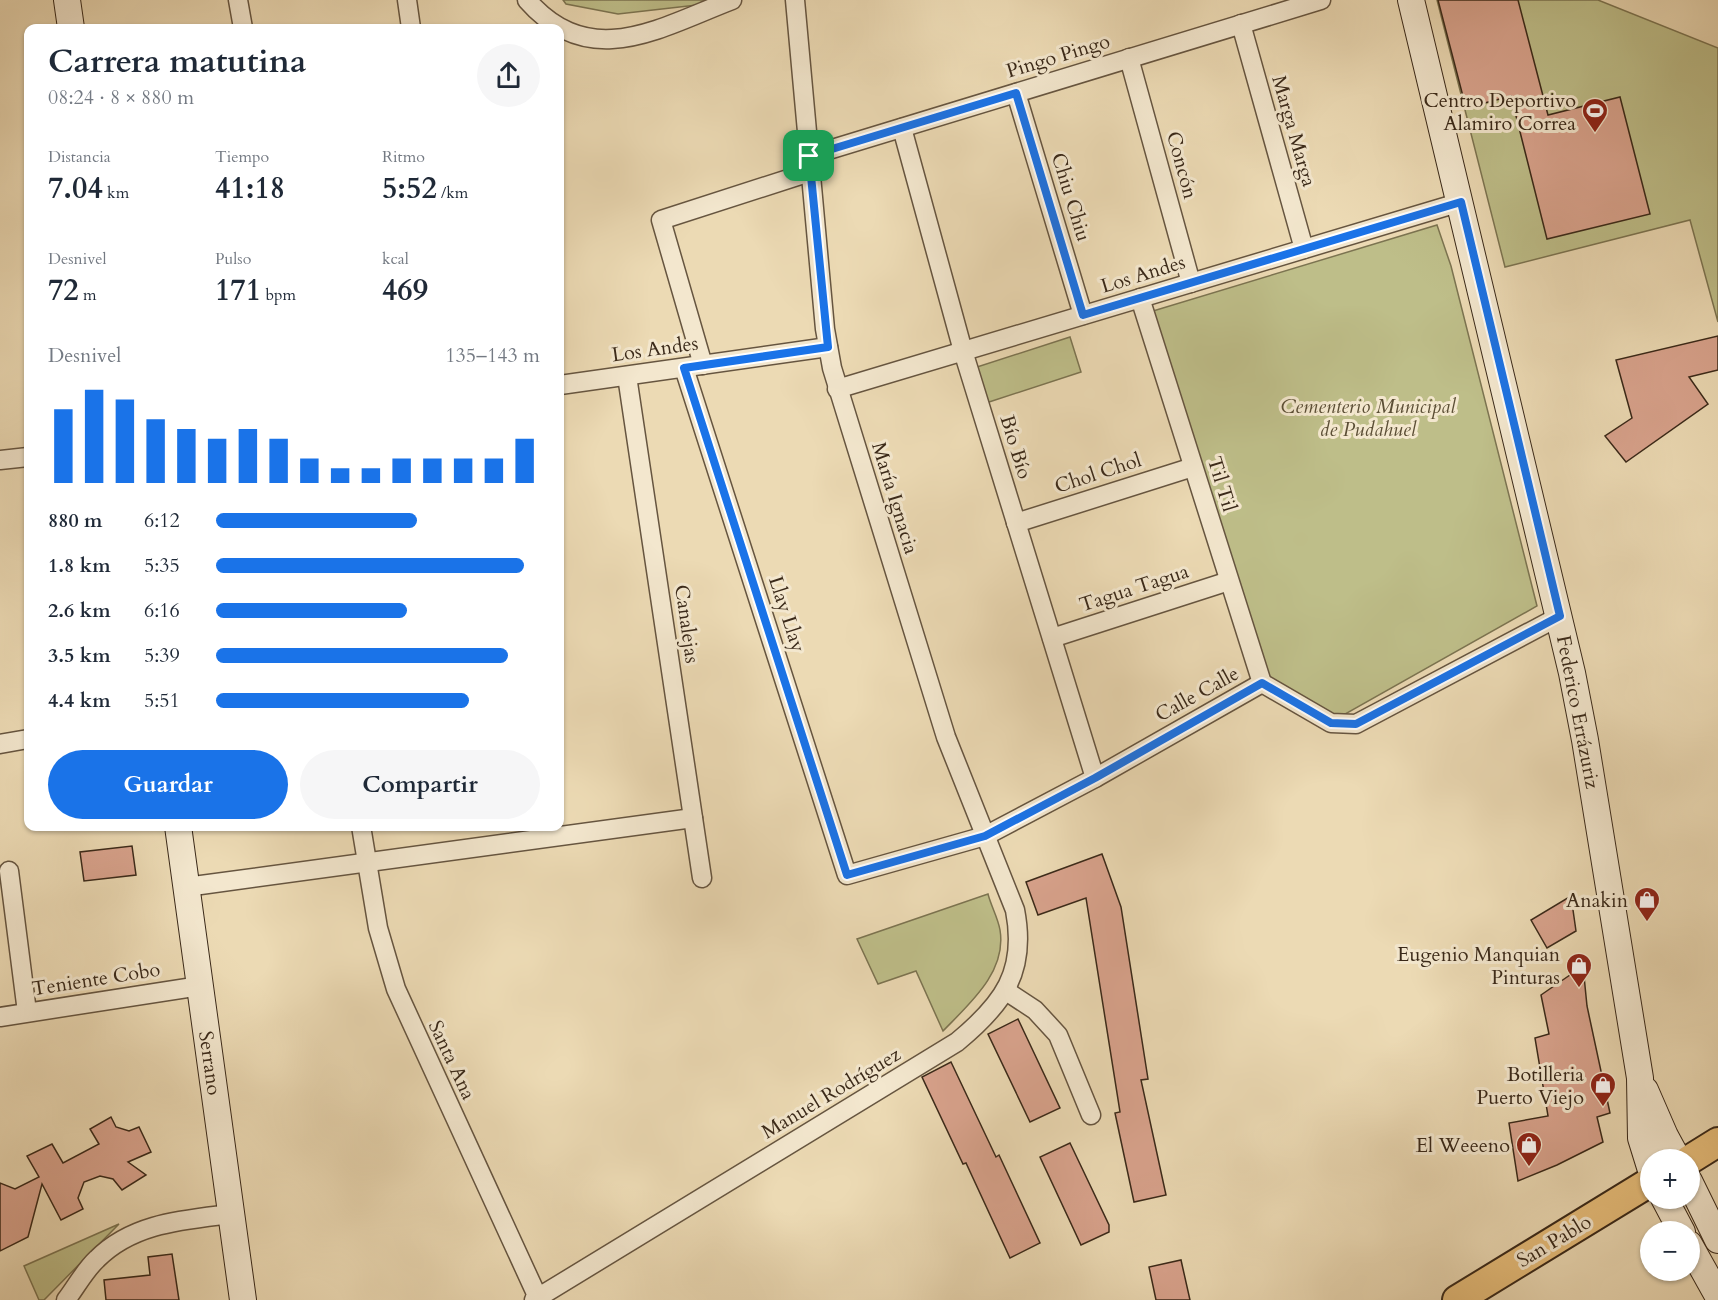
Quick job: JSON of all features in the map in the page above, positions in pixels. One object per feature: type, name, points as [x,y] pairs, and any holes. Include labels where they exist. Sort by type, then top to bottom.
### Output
[{"type":"main road","points":[[1700,1153],[1718,1142]]},
{"type":"main road","name":"San Pablo","points":[[1457,1300],[1640,1188]]},
{"type":"street","points":[[238,0],[242,24]]},
{"type":"street","points":[[407,0],[410,24]]},
{"type":"street","points":[[527,0],[555,24]]},
{"type":"street","points":[[564,30],[593,40],[606,40],[650,31],[732,0]]},
{"type":"street","name":"María Ignacia","points":[[795,0],[828,347],[837,389],[946,737],[1011,897],[1017,923],[1018,955],[1012,980],[1006,992]]},
{"type":"street","name":"Pingo Pingo","points":[[661,220],[902,128],[1321,0]]},
{"type":"street","name":"Federico Errázuriz","points":[[1411,0],[1560,616],[1586,740],[1640,1078],[1640,1127],[1644,1149]]},
{"type":"street","points":[[71,24],[72,1]]},
{"type":"street","name":"Marga Marga","points":[[1241,24],[1304,249]]},
{"type":"street","name":"Concón","points":[[1129,58],[1191,283]]},
{"type":"street","name":"Chiu Chiu","points":[[1016,93],[1083,315]]},
{"type":"street","name":"Bío Bío","points":[[902,128],[963,351],[1095,778]]},
{"type":"street","name":"Los Andes","points":[[837,389],[1461,202]]},
{"type":"street","name":"Llay Llay","points":[[661,220],[693,366],[847,875]]},
{"type":"street","name":"Til Til","points":[[1140,298],[1262,683]]},
{"type":"street","name":"Los Andes","points":[[564,384],[828,347]]},
{"type":"street","name":"Canalejas","points":[[627,376],[702,878]]},
{"type":"street","points":[[0,460],[24,457]]},
{"type":"street","name":"Chol Chol","points":[[1016,523],[1194,466]]},
{"type":"street","name":"Tagua Tagua","points":[[1052,638],[1229,581]]},
{"type":"street","name":"Calle Calle","points":[[847,875],[985,836],[1095,778],[1262,683],[1331,723],[1356,724],[1560,616]]},
{"type":"street","points":[[0,744],[24,740]]},
{"type":"street","points":[[564,830],[693,818]]},
{"type":"street","name":"Serrano","points":[[179,831],[243,1300]]},
{"type":"street","name":"Santa Ana","points":[[362,831],[378,928],[396,989],[537,1299]]},
{"type":"street","points":[[186,887],[367,862],[550,831]]},
{"type":"street","points":[[9,871],[27,1012]]},
{"type":"street","name":"Teniente Cobo","points":[[0,1017],[200,986]]},
{"type":"street","points":[[1006,992],[1035,1010],[1058,1035],[1091,1115]]},
{"type":"street","name":"Manuel Rodríguez","points":[[537,1299],[957,1042],[991,1011],[1006,992]]},
{"type":"street","name":"Federico Errázuriz","points":[[1640,1078],[1672,1149]]},
{"type":"street","points":[[1700,1203],[1718,1240]]},
{"type":"street","points":[[75,1297],[95,1261],[111,1246],[128,1235],[149,1227],[231,1214]]},
{"type":"street","points":[[1700,1264],[1718,1296]]},
{"type":"green space","points":[[563,0],[711,0],[697,5],[618,14],[566,4]]},
{"type":"green space","name":"Centro Deportivo Alamiro Correa","points":[[1437,0],[1598,0],[1718,48],[1718,322],[1690,220],[1505,267]]},
{"type":"green space","name":"Cementerio Municipal de Pudahuel","points":[[1437,225],[1451,266],[1537,606],[1340,717],[1270,685],[1153,311]]},
{"type":"green space","points":[[1070,337],[1081,372],[986,403],[974,368]]},
{"type":"green space","points":[[988,894],[1000,930],[1001,945],[998,960],[984,986],[943,1031],[916,971],[878,984],[857,939]]},
{"type":"green space","points":[[119,1224],[44,1300],[39,1300],[24,1266]]},
{"type":"building","points":[[1438,0],[1518,0],[1548,115],[1620,97],[1650,214],[1547,239],[1511,96],[1466,108]]},
{"type":"building","points":[[1718,336],[1718,370],[1689,377],[1708,404],[1626,462],[1605,436],[1632,418],[1616,360]]},
{"type":"building","points":[[132,846],[136,875],[84,881],[80,852]]},
{"type":"building","points":[[1102,854],[1121,907],[1148,1079],[1141,1080],[1166,1195],[1134,1202],[1115,1113],[1120,1112],[1086,898],[1038,915],[1026,882]]},
{"type":"building","points":[[1571,896],[1576,931],[1547,948],[1531,920]]},
{"type":"building","points":[[1583,966],[1587,1006],[1610,1113],[1597,1117],[1603,1142],[1518,1181],[1509,1123],[1548,1116],[1535,1038],[1549,1034],[1541,995]]},
{"type":"building","points":[[1018,1019],[1060,1108],[1030,1122],[988,1034]]},
{"type":"building","points":[[951,1062],[996,1157],[999,1155],[1040,1243],[1010,1258],[966,1163],[963,1164],[922,1077]]},
{"type":"building","points":[[111,1117],[116,1127],[129,1131],[139,1127],[151,1152],[128,1162],[146,1175],[122,1190],[113,1179],[100,1176],[84,1182],[78,1198],[83,1209],[61,1220],[42,1184],[28,1237],[0,1251],[0,1183],[15,1189],[39,1177],[27,1156],[52,1144],[63,1163],[99,1144],[90,1129]]},
{"type":"building","points":[[1070,1143],[1109,1225],[1109,1232],[1081,1245],[1040,1157]]},
{"type":"building","points":[[172,1254],[179,1300],[106,1300],[104,1280],[150,1275],[148,1257]]},
{"type":"building","points":[[1181,1260],[1190,1300],[1156,1300],[1149,1267]]},
{"type":"place","name":"Centro Deportivo Alamiro Correa","points":[[1595,134]]},
{"type":"place","name":"Anakin","points":[[1647,923]]},
{"type":"place","name":"Eugenio Manquian Pinturas","points":[[1579,989]]},
{"type":"place","name":"Botilleria Puerto Viejo","points":[[1603,1108]]},
{"type":"place","name":"El Weeeno","points":[[1529,1168]]},
{"type":"route","points":[[1016,93],[1083,315],[1461,202],[1560,616],[1356,724],[1331,723],[1262,683],[1095,778],[985,836],[847,875],[684,368],[828,347],[809,156],[1016,93]]}]
